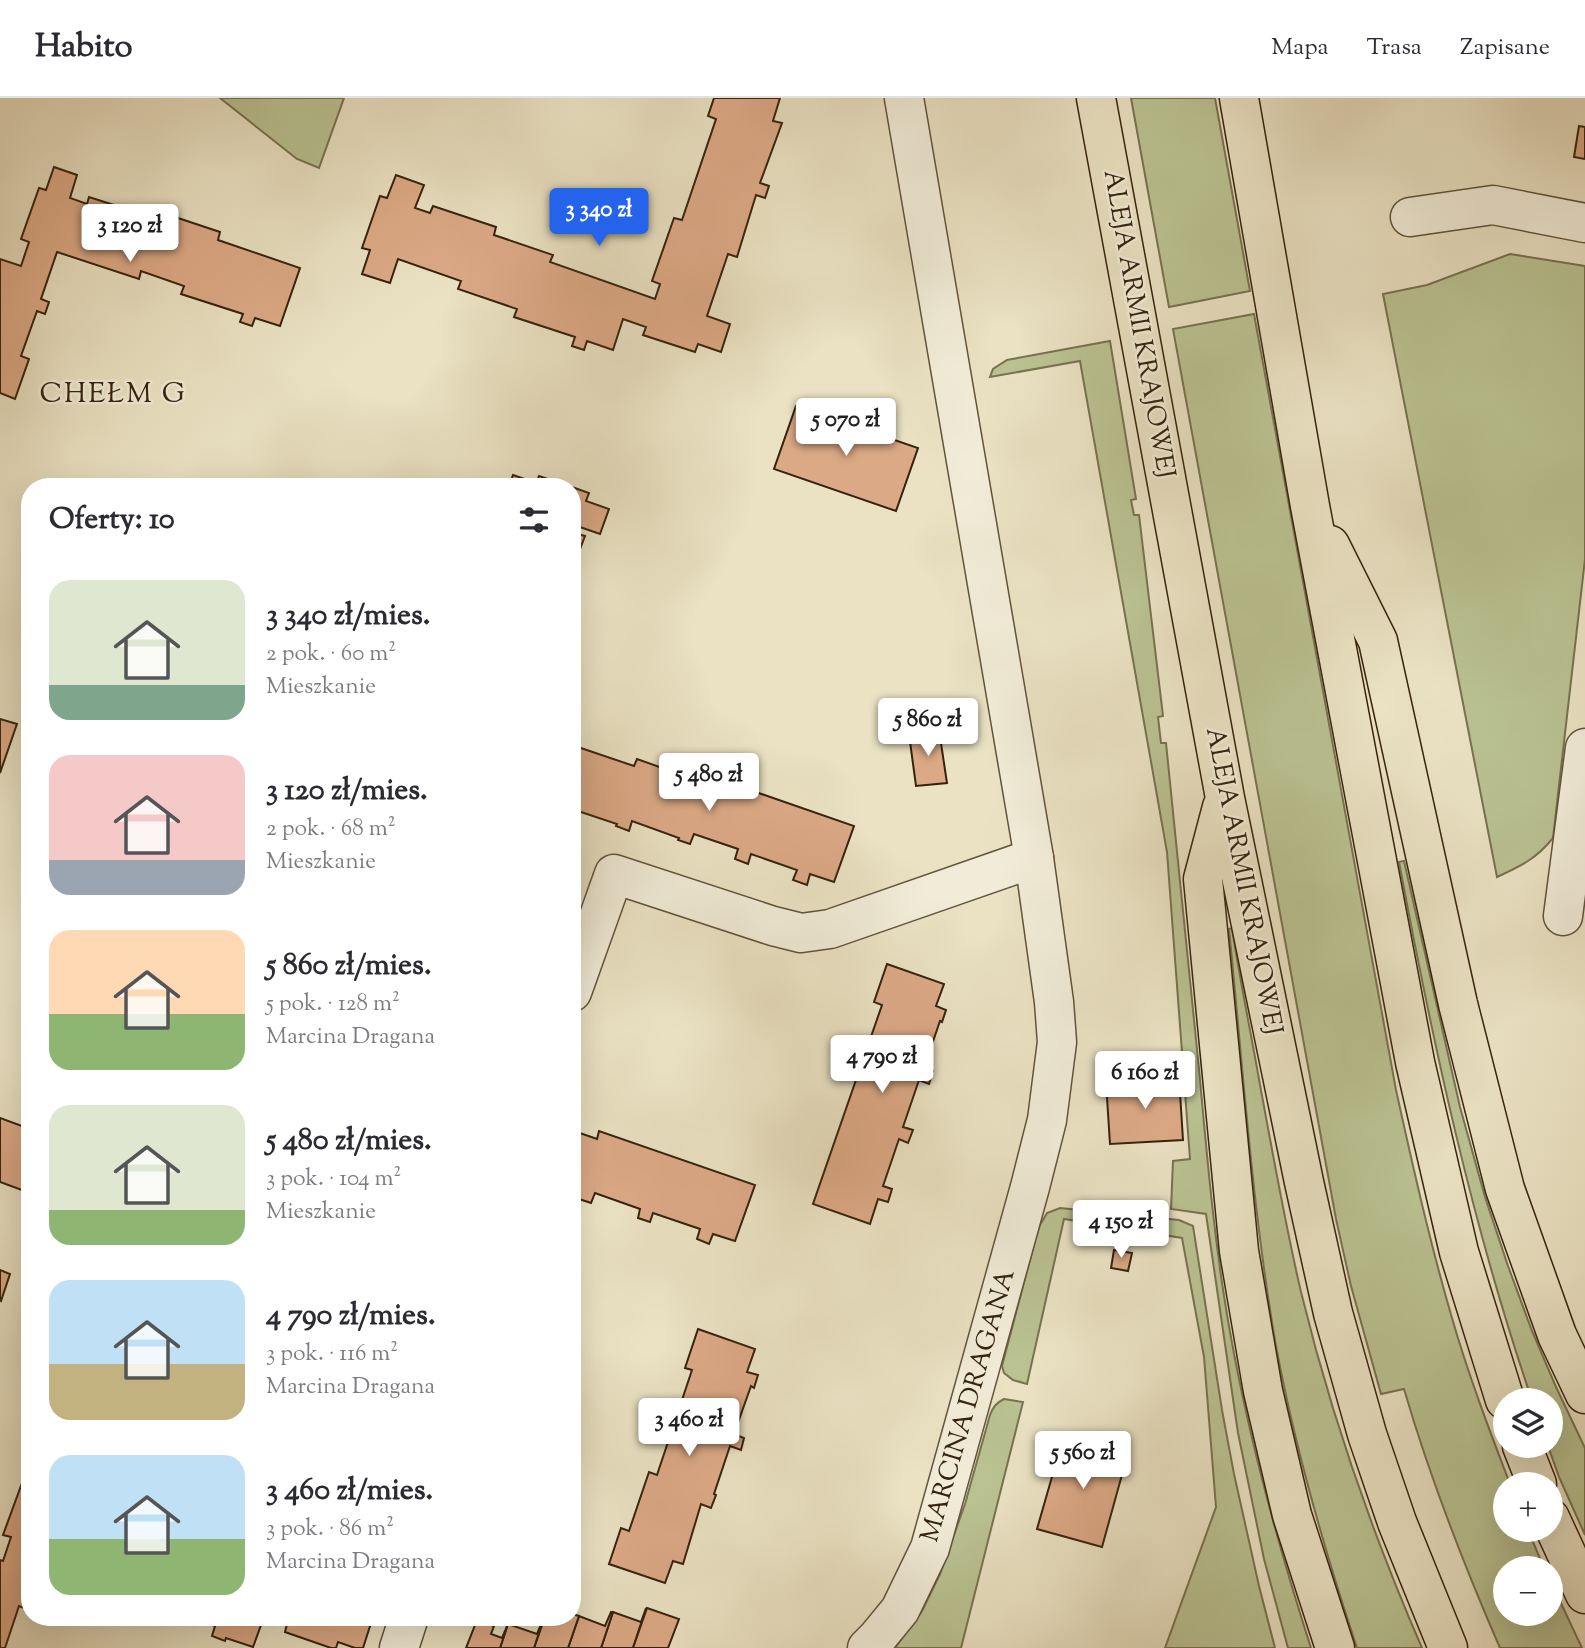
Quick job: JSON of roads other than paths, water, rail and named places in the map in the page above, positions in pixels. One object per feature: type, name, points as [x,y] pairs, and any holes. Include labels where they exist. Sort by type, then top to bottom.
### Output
[{"type":"main road","name":"ALEJA ARMII KRAJOWEJ","points":[[1096,98],[1225,798],[1333,1313],[1367,1434],[1397,1522],[1448,1648]]},
{"type":"main road","points":[[1239,98],[1310,506],[1418,1075],[1458,1252],[1502,1388]]},
{"type":"main road","points":[[1310,506],[1378,641],[1458,1004],[1505,1189],[1557,1335],[1585,1394]]},
{"type":"main road","points":[[1225,798],[1203,879],[1238,1251],[1263,1391],[1292,1515],[1335,1648]]},
{"type":"main road","points":[[1561,1542],[1585,1594]]},
{"type":"street","name":"MARCINA DRAGANA","points":[[867,1648],[900,1610],[930,1548],[1047,1120],[1056,1042],[1054,1002],[1034,858],[904,98]]},
{"type":"street","points":[[1410,217],[1493,205],[1585,223]]},
{"type":"street","points":[[1563,916],[1585,748]]},
{"type":"street","points":[[581,967],[614,874],[801,933],[830,929],[1034,858]]},
{"type":"street","points":[[399,1648],[405,1626]]},
{"type":"district","name":"CHEŁM G","points":[[113,395]]}]
